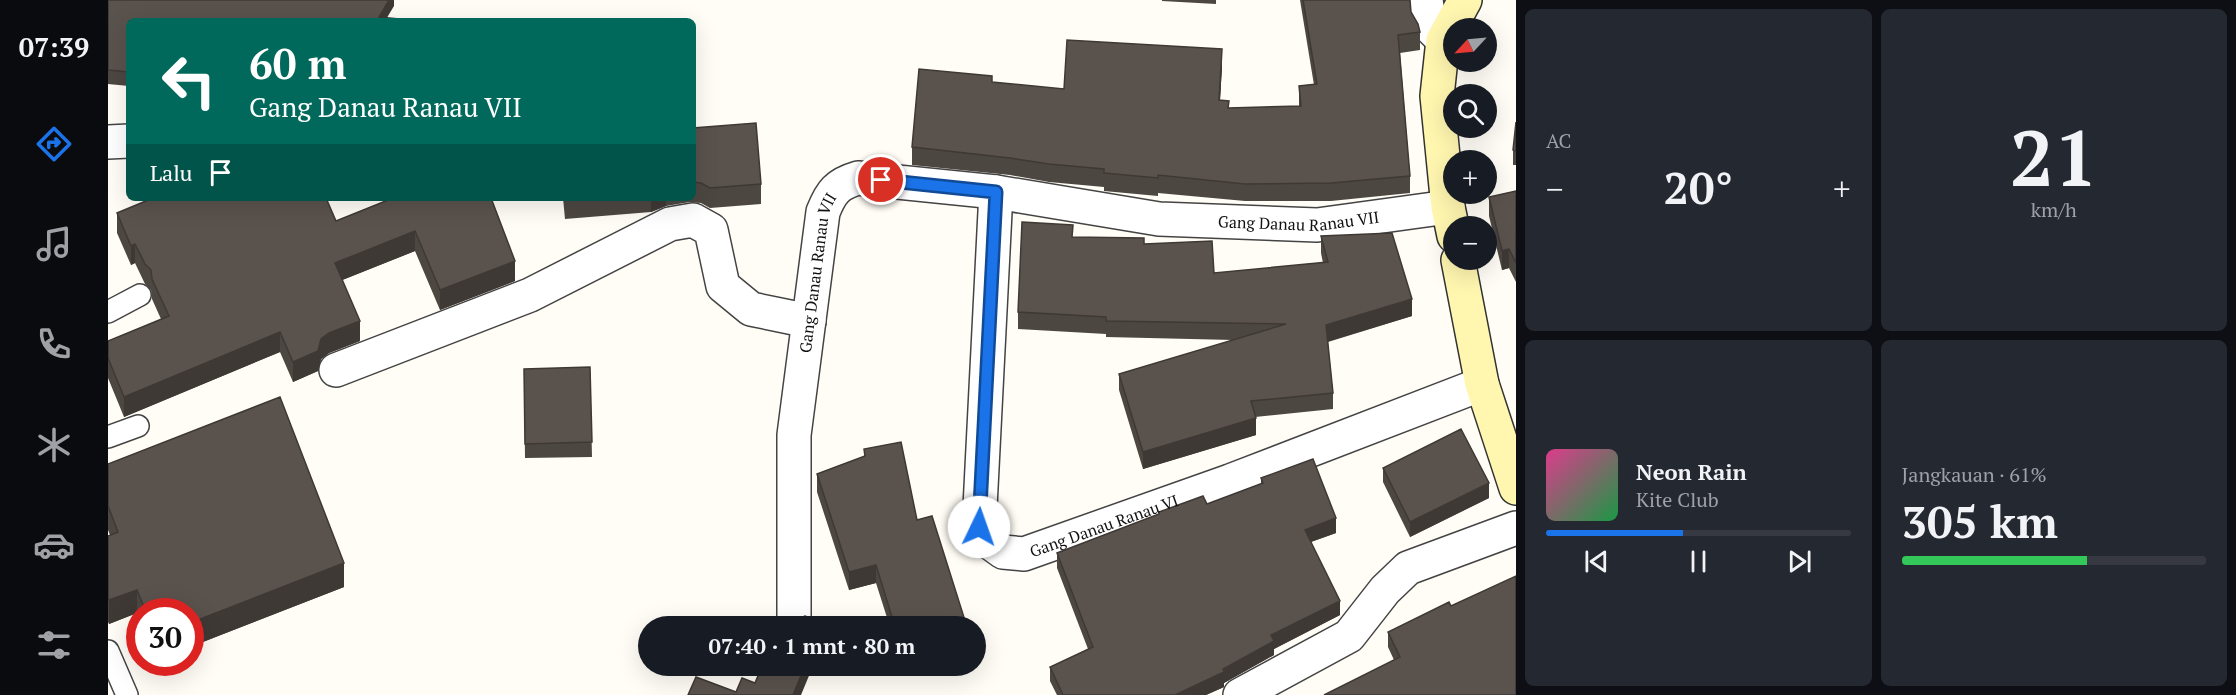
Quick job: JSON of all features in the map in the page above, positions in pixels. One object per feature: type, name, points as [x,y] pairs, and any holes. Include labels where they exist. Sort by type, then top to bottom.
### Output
[{"type":"street","points":[[1426,0],[1430,27],[1443,40],[1437,96],[1450,216]]},
{"type":"street","points":[[1455,18],[1465,0]]},
{"type":"street","points":[[108,142],[126,141]]},
{"type":"street","name":"Gang Danau Ranau VII","points":[[794,616],[794,435],[823,212],[829,196],[843,182],[858,178],[996,192],[1159,219],[1317,225],[1443,221]]},
{"type":"street","name":"Gang Danau Ranau VI","points":[[996,192],[979,527],[985,539],[1003,552],[1024,554],[1077,536],[1230,481],[1482,384]]},
{"type":"street","points":[[336,370],[530,295],[669,224],[693,220],[711,230],[723,286],[751,309],[809,321]]},
{"type":"street","points":[[1460,270],[1482,384],[1516,488]]},
{"type":"street","points":[[1240,695],[1349,636],[1385,590],[1408,568],[1516,528]]},
{"type":"lane","points":[[108,312],[140,295]]},
{"type":"lane","points":[[108,437],[138,426]]},
{"type":"lane","points":[[108,651],[127,695]]},
{"type":"building","points":[[108,0],[389,0],[379,17],[389,18],[126,18],[126,72],[108,70]]},
{"type":"building","points":[[1303,0],[1410,0],[1411,12],[1420,32],[1398,35],[1410,176],[1331,183],[1245,184],[1158,175],[1158,178],[1104,173],[1104,169],[912,147],[919,69],[992,76],[992,82],[1064,89],[1067,40],[1222,49],[1219,100],[1229,101],[1228,108],[1301,106],[1299,86],[1317,84]]},
{"type":"building","points":[[1516,122],[1516,151],[1513,150]]},
{"type":"building","points":[[756,123],[761,184],[710,188],[696,182],[696,128]]},
{"type":"building","points":[[1516,191],[1516,263],[1509,249],[1502,251],[1497,230],[1497,216],[1494,216],[1491,204],[1497,204],[1497,195]]},
{"type":"building","points":[[146,201],[327,201],[336,221],[386,201],[492,201],[515,261],[440,290],[415,231],[335,263],[360,321],[329,333],[321,339],[318,351],[293,362],[280,332],[124,397],[108,358],[108,341],[169,316],[152,279],[151,270],[145,264],[135,244],[131,246],[117,213]]},
{"type":"building","points":[[1022,222],[1073,225],[1072,237],[1144,238],[1144,244],[1212,241],[1214,273],[1328,262],[1321,236],[1392,233],[1412,299],[1326,325],[1333,393],[1251,401],[1256,418],[1143,452],[1119,374],[1286,324],[1106,321],[1106,317],[1018,312]]},
{"type":"building","points":[[590,367],[592,442],[525,444],[524,369]]},
{"type":"building","points":[[280,397],[344,563],[204,618],[204,598],[140,598],[137,590],[109,600],[108,536],[118,532],[108,506],[108,464]]},
{"type":"building","points":[[1461,429],[1489,483],[1410,522],[1383,468]]},
{"type":"building","points":[[901,442],[917,520],[932,516],[964,616],[892,616],[876,565],[849,572],[817,474],[865,456],[864,449]]},
{"type":"building","points":[[1313,459],[1336,518],[1305,530],[1340,601],[1271,635],[1274,641],[1223,669],[1224,672],[1175,695],[1063,695],[1050,667],[1093,647],[1057,553],[1203,496],[1207,504],[1263,483],[1261,478]]},
{"type":"building","points":[[1516,576],[1516,695],[1324,695],[1400,657],[1388,632],[1449,602],[1451,606]]},
{"type":"building","points":[[758,676],[801,676],[793,695],[688,695],[696,677],[736,692],[742,678],[755,683]]},
{"type":"route","points":[[881,180],[996,192],[979,527]]}]
